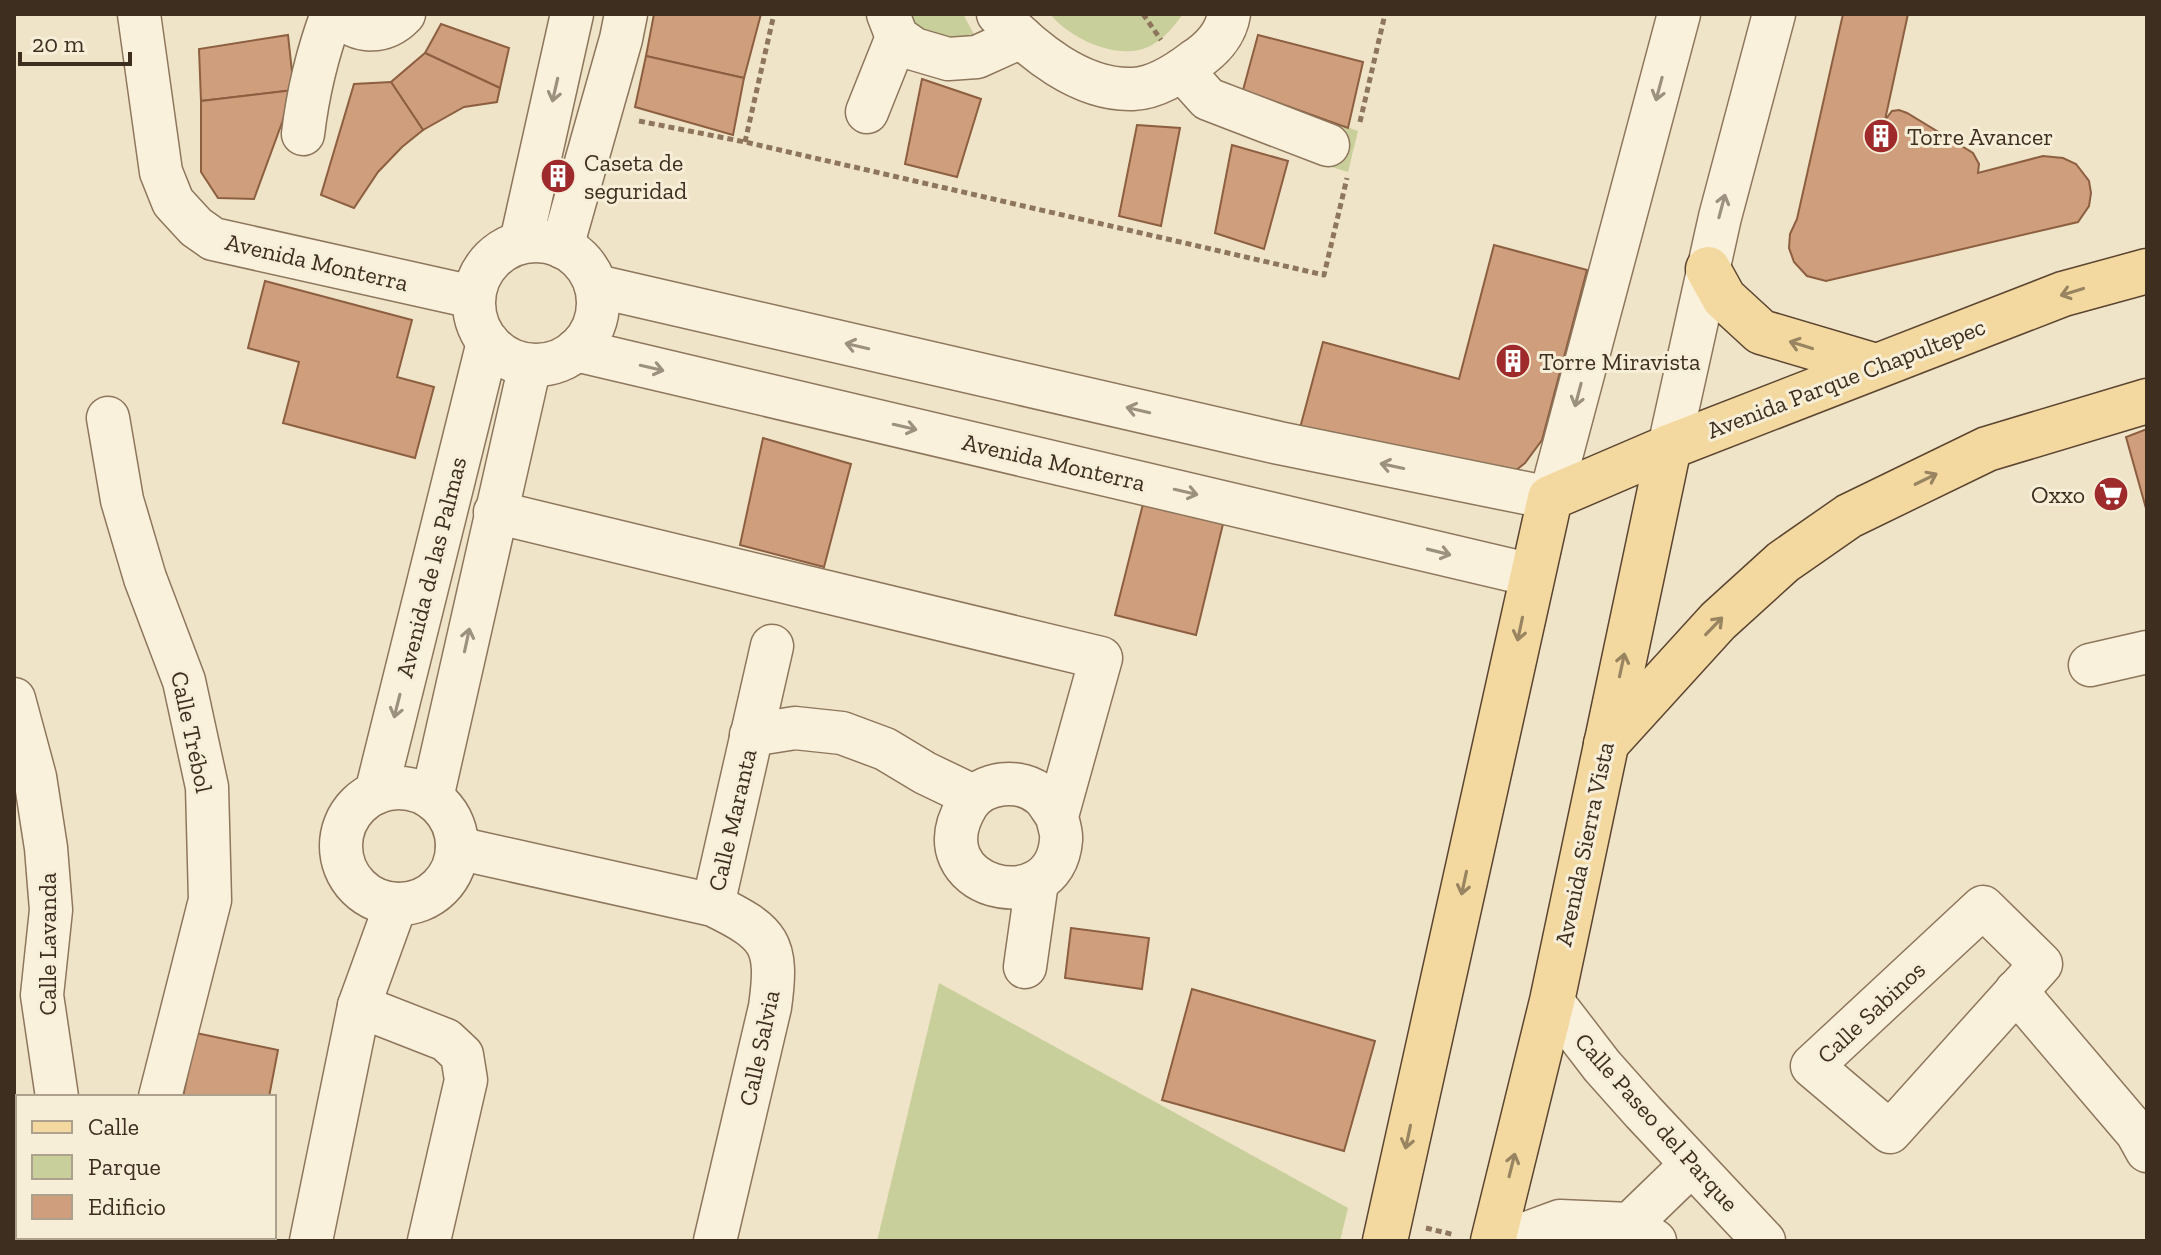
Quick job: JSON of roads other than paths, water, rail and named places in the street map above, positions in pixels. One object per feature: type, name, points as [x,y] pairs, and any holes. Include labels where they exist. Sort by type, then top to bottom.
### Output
[{"type":"main road","points":[[1708,269],[1724,298],[1761,332],[1876,366]]},
{"type":"main road","name":"Avenida Parque Chapultepec","points":[[1550,498],[1669,447],[2063,294],[2147,271]]},
{"type":"main road","points":[[1605,746],[1718,621],[1783,562],[1849,516],[1987,449],[2147,401]]},
{"type":"main road","name":"Avenida Sierra Vista","points":[[1478,1239],[1552,1001],[1669,447]]},
{"type":"main road","points":[[1388,1230],[1550,498]]},
{"type":"street","name":"Avenida Monterra","points":[[139,14],[161,172],[173,202],[196,227],[213,239],[473,297]]},
{"type":"street","points":[[303,134],[316,55],[332,14]]},
{"type":"street","points":[[339,14],[353,26],[365,30],[379,30],[404,14]]},
{"type":"street","points":[[892,26],[914,49],[948,59],[977,57],[1009,25],[1062,68],[1098,84],[1134,89],[1169,79],[1206,53],[1227,28],[1229,14]]},
{"type":"street","points":[[596,286],[1279,443],[1550,498],[1679,14]]},
{"type":"street","points":[[1669,447],[1708,269],[1774,14]]},
{"type":"street","points":[[521,242],[563,17],[624,27],[562,247]]},
{"type":"street","points":[[867,112],[892,26]]},
{"type":"street","points":[[1182,70],[1208,99],[1345,149]]},
{"type":"street","points":[[542,241],[562,247],[583,263],[596,286],[598,304],[595,321],[587,337],[576,350],[554,362],[530,365],[507,357],[488,342],[479,329],[473,297],[479,278],[489,262],[504,249],[521,242],[542,241]]},
{"type":"street","name":"Avenida de las Palmas","points":[[376,793],[488,342]]},
{"type":"street","name":"Avenida Monterra","points":[[576,350],[1532,575]]},
{"type":"street","name":"Avenida de las Palmas","points":[[432,798],[530,365]]},
{"type":"street","name":"Calle Trébol","points":[[108,418],[122,500],[145,578],[184,681],[207,787],[210,900],[161,1095]]},
{"type":"street","points":[[1264,510],[1279,443]]},
{"type":"street","points":[[495,512],[1101,658],[1057,816],[1061,840],[1054,864],[1037,882],[1013,889],[981,883],[959,857],[956,824],[973,796],[995,785],[1020,784],[1042,796],[1057,816]]},
{"type":"street","name":"Calle Maranta","points":[[713,905],[772,646]]},
{"type":"street","points":[[2090,665],[2147,652]]},
{"type":"street","name":"Calle Lavanda","points":[[14,699],[35,777],[46,848],[51,910],[42,995],[57,1095]]},
{"type":"street","name":"Calle Maranta","points":[[751,735],[795,728],[842,733],[885,749],[973,796]]},
{"type":"street","points":[[395,788],[414,790],[432,798],[446,812],[455,829],[457,848],[454,865],[445,882],[431,894],[414,902],[396,904],[378,900],[362,890],[350,876],[343,858],[342,838],[348,820],[359,804],[376,793],[395,788]]},
{"type":"street","name":"Calle Salvia","points":[[457,848],[713,905],[744,921],[771,948],[775,971],[770,1007],[715,1241]]},
{"type":"street","points":[[1025,967],[1037,882]]},
{"type":"street","points":[[311,1241],[359,1006],[396,904]]},
{"type":"street","name":"Calle Sabinos","points":[[1983,907],[2041,964],[2016,991],[1890,1132],[1812,1066],[1983,907]]},
{"type":"street","points":[[2016,991],[2137,1133],[2147,1151]]},
{"type":"street","name":"Calle Paseo del Parque","points":[[1552,1001],[1602,1066],[1764,1241]]},
{"type":"street","points":[[359,1006],[446,1040],[462,1055],[466,1080],[429,1241]]},
{"type":"street","points":[[1505,1241],[1560,1221],[1643,1232],[1691,1165]]},
{"type":"place","name":"Torre Avancer","points":[[1881,136]]},
{"type":"place","name":"Caseta de seguridad","points":[[558,176]]},
{"type":"place","name":"Torre Miravista","points":[[1513,361]]},
{"type":"place","name":"Oxxo","points":[[2111,494]]}]
